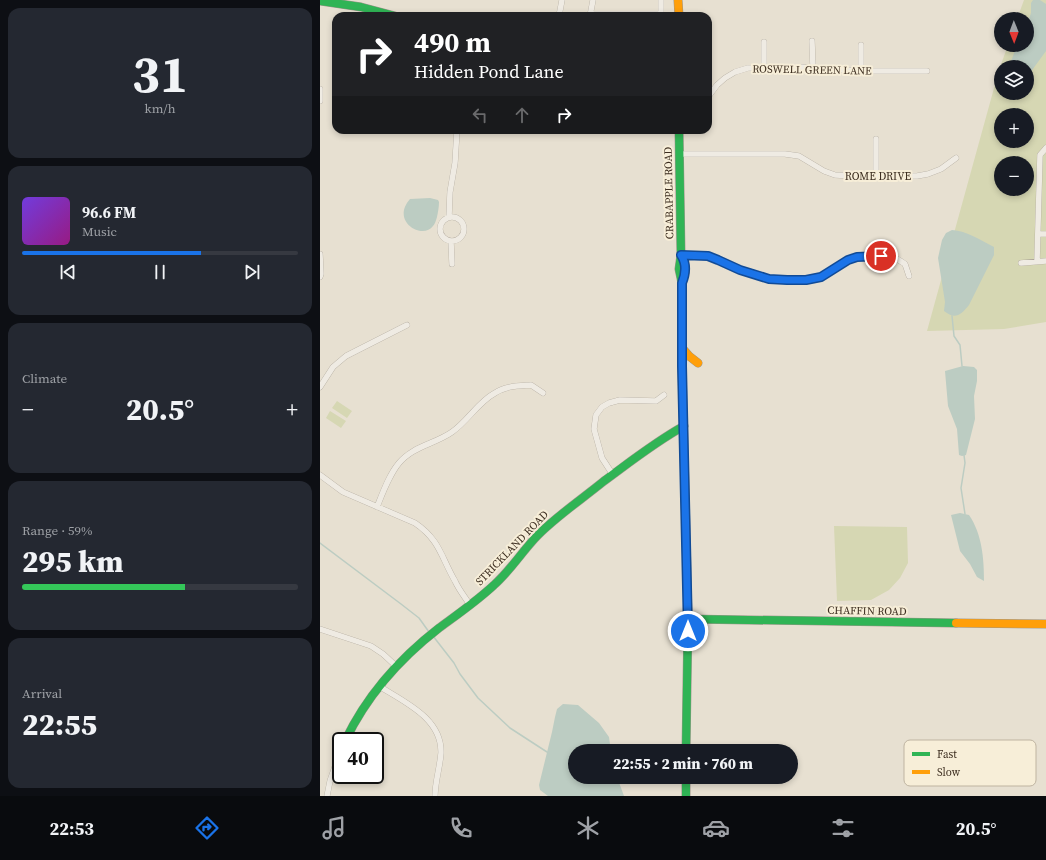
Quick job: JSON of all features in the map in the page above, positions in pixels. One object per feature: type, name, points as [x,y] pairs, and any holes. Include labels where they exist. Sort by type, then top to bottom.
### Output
[{"type":"street","points":[[560,12],[562,0]]},
{"type":"street","points":[[591,12],[593,0]]},
{"type":"street","points":[[661,0],[661,12]]},
{"type":"street","points":[[678,0],[679,12]]},
{"type":"street","points":[[320,2],[361,7],[380,12]]},
{"type":"street","points":[[812,41],[813,68]]},
{"type":"street","points":[[764,42],[764,68]]},
{"type":"street","points":[[861,45],[861,70]]},
{"type":"street","name":"ROSWELL GREEN LANE","points":[[712,92],[725,78],[735,72],[748,68],[927,71]]},
{"type":"street","points":[[320,88],[320,101]]},
{"type":"street","points":[[449,217],[450,192],[455,163],[457,134]]},
{"type":"street","name":"CRABAPPLE ROAD","points":[[679,134],[681,255],[685,262],[685,276],[682,283],[682,348],[688,605],[686,744]]},
{"type":"street","points":[[876,139],[876,176]]},
{"type":"street","points":[[1037,261],[1043,177],[1040,155],[1046,148]]},
{"type":"street","name":"ROME DRIVE","points":[[680,154],[785,154],[799,156],[824,171],[835,175],[876,176],[917,176],[928,174],[941,169],[956,158]]},
{"type":"street","points":[[449,217],[457,218],[463,228],[459,238],[451,241],[444,238],[440,232],[443,221],[449,217]]},
{"type":"street","points":[[1038,234],[1046,234]]},
{"type":"street","points":[[451,241],[452,264]]},
{"type":"street","points":[[320,254],[320,277]]},
{"type":"street","points":[[681,255],[708,256],[740,270],[769,279],[787,280],[806,280],[821,277],[848,260],[857,257],[881,256],[895,258],[905,264],[908,276]]},
{"type":"street","points":[[1021,263],[1046,261]]},
{"type":"street","points":[[320,386],[334,367],[346,356],[407,325]]},
{"type":"street","points":[[682,348],[698,363]]},
{"type":"street","points":[[377,507],[393,471],[408,454],[418,448],[441,439],[452,432],[464,423],[484,400],[495,392],[512,387],[530,385],[543,393]]},
{"type":"street","points":[[613,475],[602,458],[594,429],[596,415],[602,407],[609,403],[620,400],[656,401],[664,395]]},
{"type":"street","name":"STRICKLAND ROAD","points":[[350,732],[379,686],[396,666],[411,651],[500,580],[537,536],[556,518],[662,438],[684,426]]},
{"type":"street","points":[[662,438],[673,437],[680,442],[684,448]]},
{"type":"street","points":[[320,475],[344,492],[415,524],[430,535],[439,547],[455,582],[470,605]]},
{"type":"street","points":[[688,605],[692,612],[702,619]]},
{"type":"street","name":"CHAFFIN ROAD","points":[[688,619],[1046,624]]},
{"type":"street","points":[[320,629],[371,646],[383,654],[396,666]]},
{"type":"street","points":[[379,686],[423,714],[431,722],[437,733],[441,753],[435,796]]},
{"type":"street","points":[[327,796],[332,775]]},
{"type":"street","points":[[686,784],[686,796]]},
{"type":"green space","points":[[1024,0],[1046,0],[1046,322],[1004,329],[927,331],[994,88],[994,100],[1034,100],[1034,60],[1003,60],[1005,52],[1034,52],[1034,12],[1020,12]]},
{"type":"green space","points":[[337,401],[352,411],[347,418],[332,408]]},
{"type":"green space","points":[[330,411],[346,421],[341,428],[326,418]]},
{"type":"green space","points":[[834,526],[907,527],[908,563],[900,578],[889,590],[871,600],[837,601]]},
{"type":"shaded area","points":[[1033,0],[1040,0],[1046,4],[1046,51],[1034,67],[1034,60],[1012,60],[1014,52],[1034,52],[1034,12],[1031,12],[1031,3]]},
{"type":"shaded area","points":[[430,198],[438,200],[439,202],[435,223],[428,230],[416,230],[406,221],[404,215],[405,207],[410,199]]},
{"type":"shaded area","points":[[952,230],[968,234],[994,247],[994,255],[969,305],[960,314],[955,316],[944,311],[945,302],[938,258],[942,240],[946,233]]},
{"type":"shaded area","points":[[963,366],[974,367],[977,370],[977,381],[974,396],[975,419],[966,455],[962,456],[959,455],[957,429],[948,406],[945,371]]},
{"type":"shaded area","points":[[960,513],[969,515],[977,530],[983,555],[984,581],[977,577],[970,564],[960,551],[951,515]]},
{"type":"shaded area","points":[[563,704],[578,705],[599,723],[609,737],[610,744],[568,744],[568,784],[620,784],[624,796],[548,796],[540,790],[539,785],[557,709]]},
{"type":"waterway","points":[[952,316],[954,336],[960,345],[962,366]]},
{"type":"waterway","points":[[964,455],[965,463],[961,488],[965,514]]},
{"type":"waterway","points":[[320,543],[419,618],[429,632]]},
{"type":"waterway","points":[[433,636],[478,698],[510,728],[547,752]]},
{"type":"traffic: fast","points":[[320,1],[361,7],[380,12]]},
{"type":"traffic: fast","points":[[679,134],[681,255],[679,269],[682,283]]},
{"type":"traffic: fast","points":[[681,255],[685,269],[682,283],[682,365],[688,619],[686,744]]},
{"type":"traffic: fast","points":[[350,732],[363,708],[397,665],[424,640],[494,585],[506,573],[532,541],[546,528],[633,459],[684,426]]},
{"type":"traffic: fast","points":[[688,619],[956,623]]},
{"type":"traffic: fast","points":[[686,784],[686,796]]},
{"type":"traffic: slow","points":[[678,0],[679,12]]},
{"type":"traffic: slow","points":[[682,348],[698,363]]},
{"type":"traffic: slow","points":[[956,623],[1046,624]]},
{"type":"route","points":[[688,631],[682,348],[682,283],[685,276],[685,262],[681,255],[708,256],[740,270],[769,279],[787,280],[806,280],[821,277],[848,260],[857,257],[881,256]]}]
